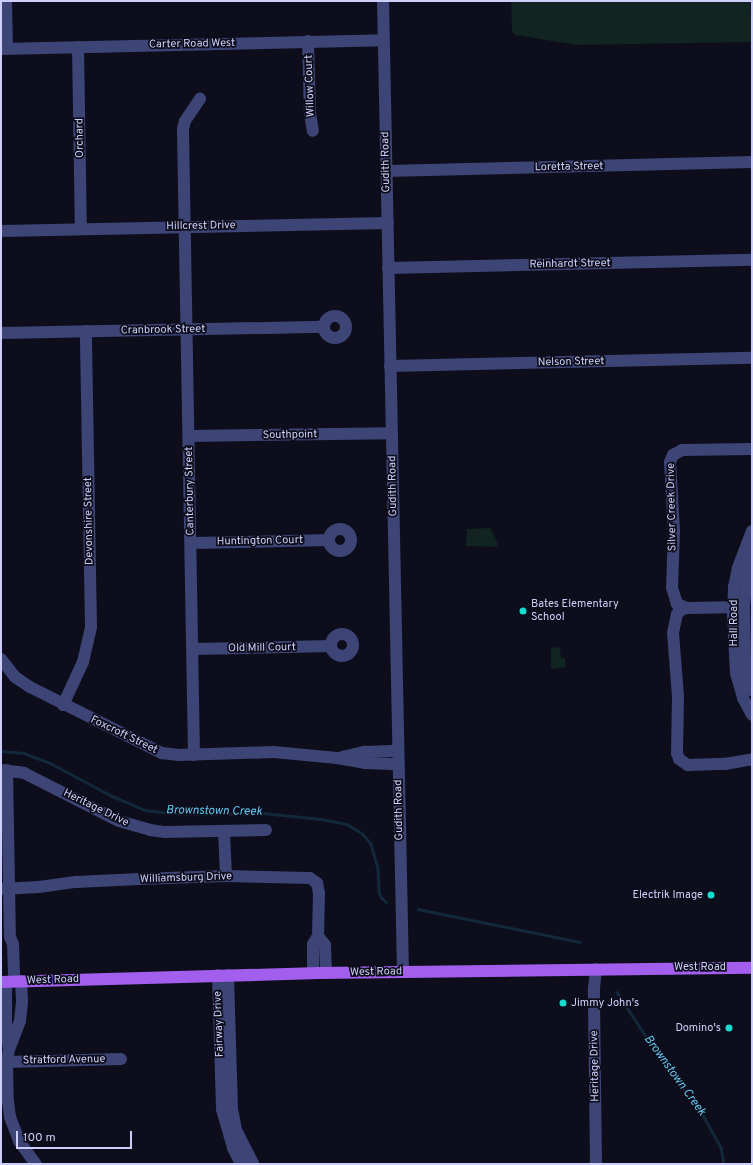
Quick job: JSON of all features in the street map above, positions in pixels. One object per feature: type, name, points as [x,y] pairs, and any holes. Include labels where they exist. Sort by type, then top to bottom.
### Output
[{"type":"main road","name":"West Road","points":[[10,981],[313,973],[752,968]]},
{"type":"street","points":[[4,49],[6,1]]},
{"type":"street","name":"Gudith Road","points":[[383,1],[403,972]]},
{"type":"street","name":"Carter Road West","points":[[4,49],[384,40]]},
{"type":"street","name":"Willow Court","points":[[308,41],[310,113],[313,131]]},
{"type":"street","name":"Orchard","points":[[78,47],[82,229]]},
{"type":"street","name":"Canterbury Street","points":[[194,755],[183,129],[185,122],[200,99]]},
{"type":"street","name":"Loretta Street","points":[[386,171],[752,162]]},
{"type":"street","name":"Hillcrest Drive","points":[[1,231],[388,223]]},
{"type":"street","name":"Reinhardt Street","points":[[388,268],[752,260]]},
{"type":"street","name":"Cranbrook Street","points":[[1,333],[324,327]]},
{"type":"street","name":"Devonshire Street","points":[[63,705],[84,662],[91,627],[86,331]]},
{"type":"street","name":"Nelson Street","points":[[390,366],[752,358]]},
{"type":"street","name":"Southpoint","points":[[189,436],[392,433]]},
{"type":"street","name":"Silver Creek Drive","points":[[688,608],[677,604],[672,588],[674,532],[671,459],[677,452],[682,450],[752,449]]},
{"type":"street","name":"Hall Road","points":[[752,531],[738,568],[745,607],[736,673],[743,698],[752,715]]},
{"type":"street","name":"Huntington Court","points":[[191,543],[329,540]]},
{"type":"street","name":"Hall Road","points":[[752,557],[747,577],[745,607],[745,658],[752,690]]},
{"type":"street","points":[[745,607],[688,608],[682,609],[677,614],[673,633],[678,696],[677,753],[683,764],[688,765],[725,764],[752,759]]},
{"type":"street","name":"Old Mill Court","points":[[193,649],[331,646]]},
{"type":"street","name":"Foxcroft Street","points":[[1,659],[8,670],[23,683],[63,705],[154,750],[173,755],[274,752],[337,758],[365,764],[398,764]]},
{"type":"street","name":"Foxcroft Street","points":[[337,758],[364,752],[398,751]]},
{"type":"street","points":[[4,770],[5,888],[10,937],[6,944],[10,981],[6,1030],[9,1049],[10,1118],[19,1141],[36,1164]]},
{"type":"street","name":"Heritage Drive","points":[[4,770],[24,773],[108,816],[134,826],[166,832],[266,830]]},
{"type":"street","points":[[224,831],[226,876]]},
{"type":"street","name":"Williamsburg Drive","points":[[5,888],[39,887],[76,882],[226,876],[306,877],[313,879],[318,888],[318,936],[314,944],[313,973]]},
{"type":"street","name":"Williamsburg Drive","points":[[318,936],[325,945],[326,973]]},
{"type":"street","name":"Heritage Drive","points":[[596,969],[594,988],[596,1164]]},
{"type":"street","name":"Fairway Drive","points":[[223,975],[226,1072],[236,1127],[246,1154],[253,1164]]},
{"type":"street","name":"Stratford Avenue","points":[[8,1062],[121,1059]]},
{"type":"street","name":"Fairway Drive","points":[[226,1072],[222,1109],[233,1148],[241,1164]]},
{"type":"green space","points":[[511,1],[750,1],[752,42],[576,45],[516,35],[512,32]]},
{"type":"green space","points":[[490,528],[497,542],[497,547],[466,546],[467,529]]},
{"type":"green space","points":[[558,647],[560,649],[561,657],[565,659],[565,667],[553,669],[551,667],[551,648]]},
{"type":"waterway","name":"Brownstown Creek","points":[[1,751],[24,753],[52,764],[112,796],[145,810],[169,813],[263,813],[321,819],[347,824],[363,834],[371,844],[378,869],[379,891],[381,897],[386,902]]},
{"type":"waterway","name":"Brownstown Creek","points":[[418,909],[580,942]]},
{"type":"waterway","name":"Brownstown Creek","points":[[617,992],[653,1047],[703,1115],[721,1147],[724,1164]]},
{"type":"place","name":"Bates Elementary School","points":[[523,611]]},
{"type":"place","name":"Electrik Image","points":[[711,895]]},
{"type":"place","name":"Jimmy John's","points":[[563,1003]]},
{"type":"place","name":"Domino's","points":[[729,1028]]}]
